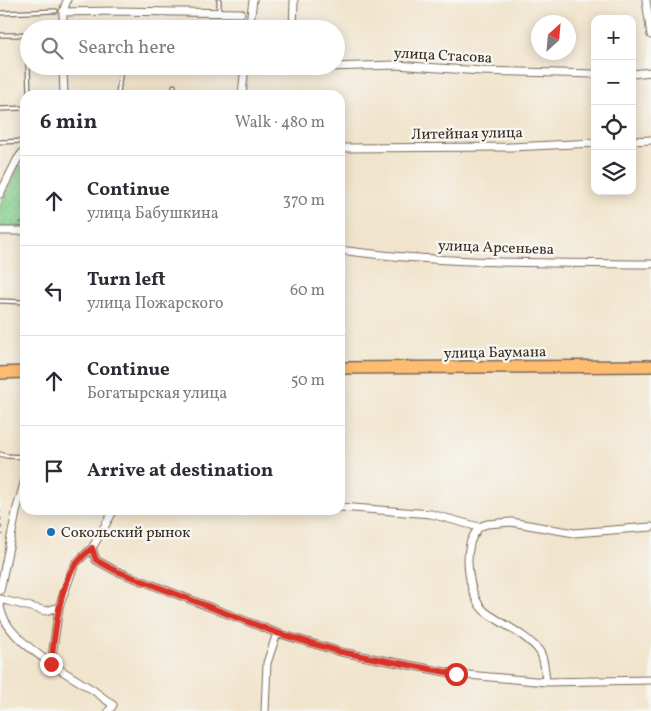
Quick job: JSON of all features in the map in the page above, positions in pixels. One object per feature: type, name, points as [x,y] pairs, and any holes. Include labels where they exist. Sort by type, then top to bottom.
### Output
[{"type":"main road","name":"улица Баумана","points":[[345,368],[651,366]]},
{"type":"main road","points":[[0,373],[20,372]]},
{"type":"street","points":[[61,20],[60,12],[66,0]]},
{"type":"street","points":[[250,20],[252,0]]},
{"type":"street","points":[[293,20],[294,0]]},
{"type":"street","points":[[646,0],[651,35]]},
{"type":"street","points":[[60,12],[241,13]]},
{"type":"street","name":"улица Стасова","points":[[345,66],[396,65],[482,71],[591,74]]},
{"type":"street","points":[[636,74],[651,72]]},
{"type":"street","points":[[63,75],[64,90]]},
{"type":"street","points":[[243,90],[244,75]]},
{"type":"street","points":[[636,141],[651,140]]},
{"type":"street","name":"Литейная улица","points":[[345,148],[511,147],[591,143]]},
{"type":"street","points":[[1,191],[20,156]]},
{"type":"street","points":[[0,231],[20,231]]},
{"type":"street","name":"улица Арсеньева","points":[[345,251],[392,257],[465,261],[651,264]]},
{"type":"street","points":[[0,590],[20,498]]},
{"type":"street","points":[[345,507],[431,514],[479,527],[487,524],[510,522],[574,534],[651,527]]},
{"type":"street","points":[[51,664],[59,607],[72,571],[76,563],[92,548],[111,515]]},
{"type":"street","points":[[479,527],[470,544],[468,572],[473,592],[484,611],[520,634],[540,652],[546,682]]},
{"type":"street","points":[[92,548],[96,560],[114,570],[277,633],[341,652],[456,674],[546,682],[651,680]]},
{"type":"street","points":[[0,599],[46,611],[59,607]]},
{"type":"street","points":[[0,606],[1,613],[18,638],[51,664],[113,705],[109,711]]},
{"type":"street","points":[[265,711],[267,664],[277,633]]},
{"type":"lane","points":[[219,0],[219,12]]},
{"type":"lane","points":[[0,13],[60,12]]},
{"type":"lane","points":[[0,35],[20,35]]},
{"type":"lane","points":[[29,75],[29,90]]},
{"type":"lane","points":[[119,90],[120,75]]},
{"type":"lane","points":[[0,109],[20,108]]},
{"type":"lane","points":[[0,142],[20,142]]},
{"type":"lane","points":[[0,301],[20,302]]},
{"type":"lane","points":[[0,454],[20,457]]},
{"type":"path","points":[[0,509],[2,535],[0,538]]},
{"type":"green space","points":[[20,166],[20,227],[0,227],[0,204]]},
{"type":"place","name":"Сокольский рынок","points":[[51,532]]},
{"type":"route","points":[[51,664],[59,607],[76,563],[92,548],[96,560],[105,566],[277,633],[341,652],[456,674]]}]
